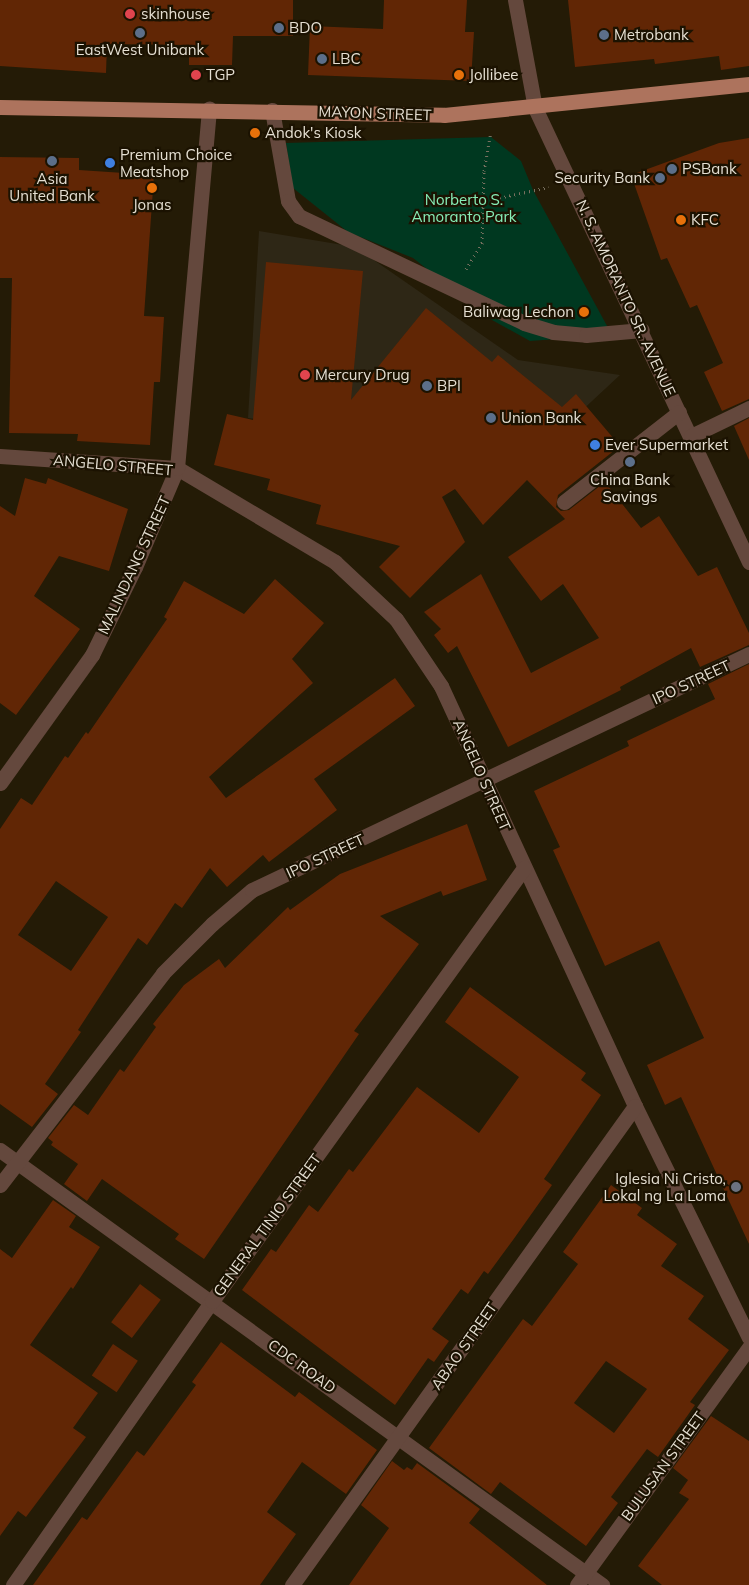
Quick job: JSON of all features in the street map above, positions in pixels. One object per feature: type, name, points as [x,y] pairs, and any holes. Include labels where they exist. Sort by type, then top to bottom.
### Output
[{"type":"main road","name":"MAYON STREET","points":[[0,106],[209,108],[444,115],[489,113],[749,84]]},
{"type":"street","name":"N. S. AMORANTO SR. AVENUE","points":[[515,0],[535,108],[642,330],[749,562]]},
{"type":"street","name":"MALINDANG STREET","points":[[0,783],[92,655],[135,567],[177,468],[209,108]]},
{"type":"street","points":[[272,110],[288,201],[299,216],[455,288],[524,323],[553,332],[586,335],[642,330]]},
{"type":"street","points":[[691,436],[749,408]]},
{"type":"street","points":[[564,502],[679,412]]},
{"type":"street","name":"ANGELO STREET","points":[[0,456],[177,468],[335,562],[396,619],[442,686],[635,1106],[749,1338]]},
{"type":"street","name":"IPO STREET","points":[[0,1185],[163,973],[212,924],[252,890],[749,654]]},
{"type":"street","name":"GENERAL TINIO STREET","points":[[13,1585],[212,1301],[524,868]]},
{"type":"street","name":"ABAO STREET","points":[[292,1585],[635,1106]]},
{"type":"street","name":"CDC ROAD","points":[[0,1150],[399,1437],[582,1579],[602,1585]]},
{"type":"street","name":"BULUSAN STREET","points":[[582,1579],[749,1346]]},
{"type":"path","points":[[455,288],[482,243],[485,201],[484,171],[491,137],[489,113]]},
{"type":"path","points":[[485,201],[572,182]]},
{"type":"shaded area","points":[[259,231],[355,247],[518,360],[620,375],[503,484],[341,431],[248,418]]},
{"type":"green space","name":"Norberto S. Amoranto Park","points":[[491,137],[521,161],[533,190],[612,335],[530,341],[492,320],[413,258],[348,232],[293,188],[286,143]]},
{"type":"building","points":[[0,0],[293,0],[293,36],[233,36],[232,65],[189,65],[189,45],[107,44],[106,73],[0,66]]},
{"type":"building","points":[[384,0],[467,0],[465,32],[474,32],[471,81],[308,75],[310,26],[383,29]]},
{"type":"building","points":[[568,0],[749,0],[749,66],[721,70],[719,56],[655,64],[654,59],[575,67]]},
{"type":"building","points":[[749,138],[749,399],[722,411],[704,372],[723,363],[697,305],[690,308],[667,258],[661,260],[631,175],[719,143]]},
{"type":"building","points":[[0,157],[79,158],[79,170],[154,175],[144,316],[164,317],[160,382],[154,382],[150,445],[77,441],[78,434],[9,433],[12,278],[0,278]]},
{"type":"building","points":[[266,262],[363,271],[351,400],[426,308],[492,362],[498,355],[562,407],[576,394],[620,446],[558,495],[556,507],[561,511],[569,510],[605,482],[641,528],[659,516],[698,576],[717,567],[749,633],[749,645],[700,667],[691,648],[620,687],[621,690],[508,747],[457,646],[448,653],[434,635],[441,629],[424,612],[481,574],[531,673],[599,638],[563,584],[541,601],[508,557],[565,519],[527,480],[483,525],[455,489],[442,497],[465,542],[410,598],[379,567],[400,546],[316,524],[321,505],[267,490],[270,479],[214,465],[227,414],[253,420]]},
{"type":"building","points":[[749,418],[749,460],[734,426]]},
{"type":"building","points":[[25,478],[46,484],[48,478],[128,509],[109,571],[59,556],[34,596],[80,629],[16,715],[0,703],[0,506],[15,516]]},
{"type":"building","points":[[275,579],[324,623],[292,659],[313,683],[209,777],[226,798],[395,678],[415,706],[314,779],[337,810],[269,862],[263,855],[227,887],[210,868],[182,908],[175,903],[147,945],[138,938],[78,1030],[81,1032],[45,1084],[58,1094],[32,1127],[0,1104],[0,829],[21,798],[32,805],[65,756],[68,758],[86,732],[88,734],[167,619],[164,617],[184,581],[244,614]],"holes":[[[56,881],[108,917],[71,971],[18,935]]]},
{"type":"building","points":[[749,664],[749,1244],[681,1097],[665,1105],[647,1065],[704,1038],[659,941],[605,966],[553,850],[560,847],[534,791],[629,746],[627,741],[715,699],[708,684]]},
{"type":"building","points":[[467,824],[487,880],[443,896],[441,891],[380,916],[419,944],[354,1031],[359,1034],[204,1259],[175,1239],[179,1234],[102,1179],[87,1201],[64,1184],[78,1164],[51,1145],[53,1142],[48,1138],[74,1105],[88,1115],[120,1069],[124,1072],[156,1027],[153,1024],[184,985],[219,959],[225,968],[288,907],[290,910],[340,874]]},
{"type":"building","points":[[470,987],[586,1073],[581,1080],[601,1095],[544,1179],[552,1185],[513,1240],[488,1274],[484,1271],[468,1294],[461,1289],[432,1329],[449,1341],[434,1362],[428,1358],[395,1405],[242,1290],[271,1249],[276,1252],[309,1205],[318,1212],[349,1169],[353,1172],[417,1087],[479,1133],[519,1077],[445,1022]]},
{"type":"building","points":[[611,1185],[642,1208],[637,1215],[677,1244],[661,1266],[704,1296],[688,1319],[729,1350],[690,1402],[695,1405],[658,1457],[647,1449],[611,1497],[618,1503],[586,1546],[500,1482],[491,1494],[429,1448],[523,1319],[532,1326],[578,1264],[563,1252]],"holes":[[[606,1361],[647,1389],[614,1433],[574,1403]]]},
{"type":"building","points":[[53,1200],[76,1216],[69,1227],[100,1247],[73,1289],[71,1287],[30,1345],[98,1393],[73,1428],[86,1437],[26,1517],[18,1511],[0,1536],[0,1249],[12,1258]]},
{"type":"building","points":[[140,1284],[161,1300],[132,1338],[111,1322]]},
{"type":"building","points":[[221,1342],[295,1397],[299,1392],[377,1450],[346,1494],[302,1462],[267,1512],[296,1534],[260,1585],[33,1585],[82,1517],[87,1520],[137,1451],[144,1456],[196,1385],[192,1382]]},
{"type":"building","points":[[113,1344],[138,1361],[117,1392],[92,1376]]},
{"type":"building","points":[[711,1416],[749,1441],[749,1585],[662,1585],[638,1566],[689,1499],[679,1493],[688,1480],[673,1468]]},
{"type":"building","points":[[392,1461],[404,1470],[407,1467],[412,1470],[417,1463],[480,1509],[469,1523],[547,1585],[349,1585],[389,1528],[361,1505]]},
{"type":"place","name":"skinhouse","points":[[130,14]]},
{"type":"place","name":"BDO","points":[[279,28]]},
{"type":"place","name":"EastWest Unibank","points":[[140,33]]},
{"type":"place","name":"Metrobank","points":[[604,35]]},
{"type":"place","name":"LBC","points":[[322,59]]},
{"type":"place","name":"TGP","points":[[196,75]]},
{"type":"place","name":"Jollibee","points":[[459,75]]},
{"type":"place","name":"Andok's Kiosk","points":[[255,133]]},
{"type":"place","name":"Asia United Bank","points":[[52,161]]},
{"type":"place","name":"Premium Choice Meatshop","points":[[110,163]]},
{"type":"place","name":"PSBank","points":[[672,169]]},
{"type":"place","name":"Security Bank","points":[[660,178]]},
{"type":"place","name":"Jonas","points":[[152,188]]},
{"type":"place","name":"KFC","points":[[681,220]]},
{"type":"place","name":"Baliwag Lechon","points":[[584,312]]},
{"type":"place","name":"Mercury Drug","points":[[305,375]]},
{"type":"place","name":"BPI","points":[[427,386]]},
{"type":"place","name":"Union Bank","points":[[491,418]]},
{"type":"place","name":"Ever Supermarket","points":[[595,445]]},
{"type":"place","name":"China Bank Savings","points":[[630,462]]},
{"type":"place","name":"Iglesia Ni Cristo, Lokal ng La Loma","points":[[736,1187]]}]
